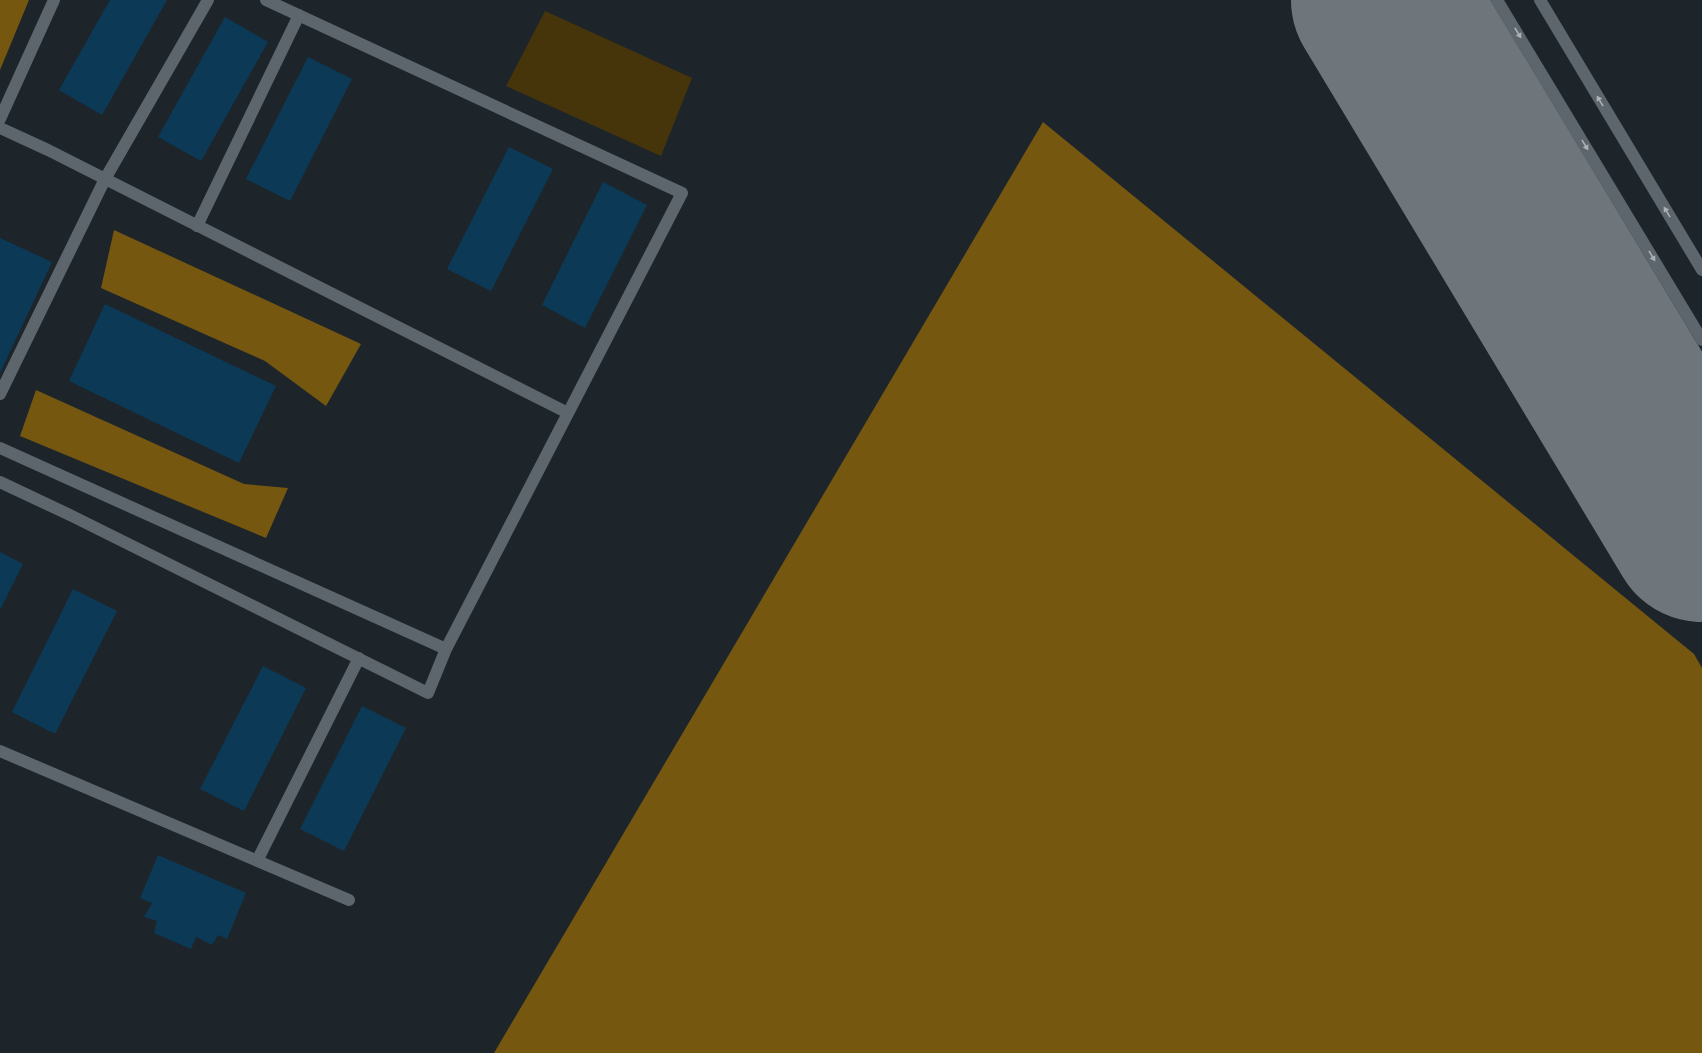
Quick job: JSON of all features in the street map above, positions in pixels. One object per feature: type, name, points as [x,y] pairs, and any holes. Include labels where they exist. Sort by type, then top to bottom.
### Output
[{"type":"lane","points":[[0,120],[54,0]]},
{"type":"lane","points":[[0,394],[105,179],[208,0]]},
{"type":"lane","points":[[0,482],[72,516],[428,693],[446,649],[682,193],[266,0]]},
{"type":"lane","points":[[1498,0],[1702,340]]},
{"type":"lane","points":[[1540,0],[1702,270]]},
{"type":"lane","points":[[197,226],[299,15]]},
{"type":"lane","points":[[0,128],[48,150],[568,414]]},
{"type":"lane","points":[[0,448],[446,649]]},
{"type":"lane","points":[[257,861],[359,658]]},
{"type":"lane","points":[[0,751],[349,900]]},
{"type":"shaded area","points":[[0,0],[29,0],[0,70]]},
{"type":"shaded area","points":[[545,11],[692,78],[661,156],[506,86]]},
{"type":"shaded area","points":[[1043,122],[1694,654],[1702,668],[1702,1053],[494,1053]]},
{"type":"shaded area","points":[[114,230],[361,344],[326,406],[265,361],[101,288]]},
{"type":"shaded area","points":[[36,390],[244,484],[288,488],[266,538],[20,436]]},
{"type":"building","points":[[110,0],[167,0],[102,115],[59,90]]},
{"type":"building","points":[[225,17],[268,42],[201,161],[158,137]]},
{"type":"building","points":[[308,57],[352,79],[290,201],[246,179]]},
{"type":"building","points":[[509,147],[553,169],[491,291],[447,269]]},
{"type":"building","points":[[603,182],[647,205],[585,328],[542,305]]},
{"type":"building","points":[[0,238],[52,262],[0,373]]},
{"type":"building","points":[[105,304],[276,386],[239,463],[69,381]]},
{"type":"building","points":[[0,552],[23,564],[0,610]]},
{"type":"building","points":[[73,589],[117,611],[55,734],[12,712]]},
{"type":"building","points":[[263,666],[306,688],[244,811],[200,789]]},
{"type":"building","points":[[362,706],[406,728],[344,851],[300,829]]},
{"type":"building","points":[[158,855],[246,893],[227,939],[218,935],[212,945],[196,937],[191,949],[154,933],[157,921],[144,917],[152,903],[140,898]]},
{"type":"runway","points":[[1383,0],[1702,530]]}]
